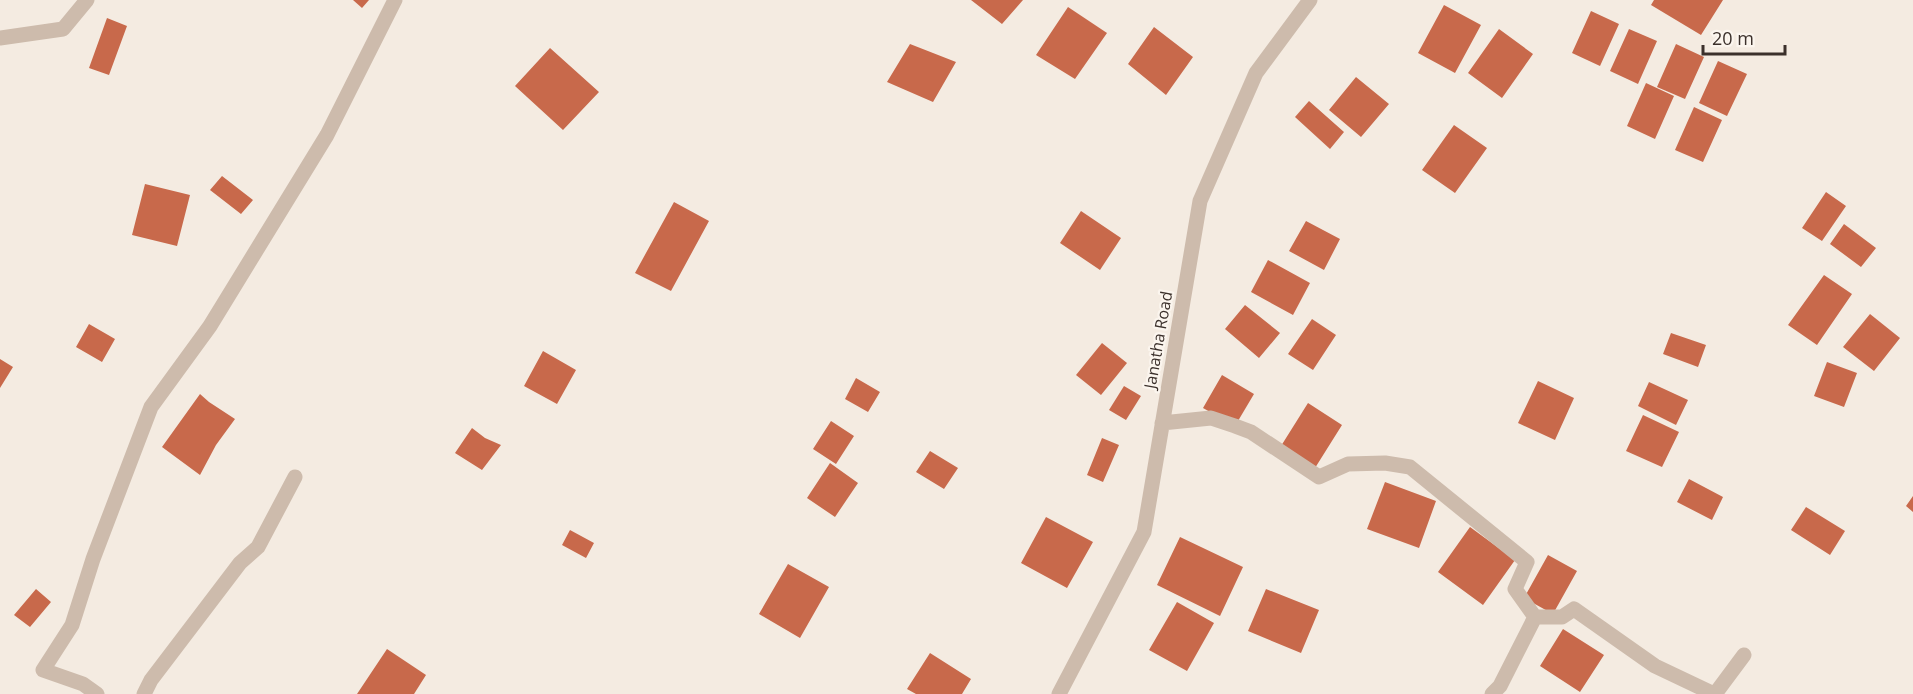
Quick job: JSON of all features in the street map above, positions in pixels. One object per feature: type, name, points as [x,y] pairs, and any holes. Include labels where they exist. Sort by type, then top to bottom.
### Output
[{"type":"street","points":[[0,39],[63,29],[87,0]]},
{"type":"street","points":[[97,694],[83,684],[43,670],[72,625],[93,559],[151,407],[210,326],[327,135],[395,0]]},
{"type":"street","name":"Janatha Road","points":[[1059,694],[1144,532],[1200,201],[1256,73],[1310,0]]},
{"type":"street","points":[[1162,423],[1211,418],[1235,426],[1251,432],[1318,477],[1348,464],[1386,463],[1410,467],[1527,562],[1515,590],[1535,617]]},
{"type":"street","points":[[144,694],[151,680],[240,563],[258,547],[295,477]]},
{"type":"street","points":[[1535,617],[1562,617],[1574,609],[1655,666],[1715,694],[1744,655]]},
{"type":"street","points":[[1492,694],[1500,686],[1535,617]]},
{"type":"building","points":[[353,0],[369,0],[362,8]]},
{"type":"building","points":[[971,0],[1023,0],[1002,24]]},
{"type":"building","points":[[1654,0],[1723,0],[1701,35],[1651,5]]},
{"type":"building","points":[[1444,5],[1481,25],[1455,73],[1418,53]]},
{"type":"building","points":[[1068,7],[1107,33],[1075,79],[1036,55]]},
{"type":"building","points":[[1591,11],[1619,24],[1600,66],[1572,53]]},
{"type":"building","points":[[107,18],[127,26],[109,75],[89,68]]},
{"type":"building","points":[[1154,27],[1193,57],[1166,95],[1128,64]]},
{"type":"building","points":[[1499,29],[1533,54],[1502,98],[1468,73]]},
{"type":"building","points":[[1629,29],[1657,41],[1638,84],[1610,71]]},
{"type":"building","points":[[910,44],[956,62],[933,102],[887,82]]},
{"type":"building","points":[[1676,44],[1704,57],[1685,99],[1657,87]]},
{"type":"building","points":[[550,48],[599,92],[563,130],[515,86]]},
{"type":"building","points":[[1718,61],[1747,74],[1727,116],[1699,103]]},
{"type":"building","points":[[1356,77],[1389,104],[1361,137],[1329,110]]},
{"type":"building","points":[[1646,83],[1674,96],[1655,139],[1627,126]]},
{"type":"building","points":[[1309,101],[1344,132],[1330,149],[1295,117]]},
{"type":"building","points":[[1694,107],[1722,120],[1703,162],[1675,150]]},
{"type":"building","points":[[1454,125],[1487,148],[1455,193],[1422,170]]},
{"type":"building","points":[[222,176],[253,200],[241,214],[210,190]]},
{"type":"building","points":[[145,184],[190,195],[177,246],[132,235]]},
{"type":"building","points":[[1826,192],[1846,206],[1822,241],[1802,228]]},
{"type":"building","points":[[674,202],[709,221],[671,291],[635,273]]},
{"type":"building","points":[[1081,211],[1121,238],[1100,270],[1060,243]]},
{"type":"building","points":[[1306,221],[1340,239],[1324,270],[1289,251]]},
{"type":"building","points":[[1844,224],[1876,248],[1861,267],[1830,244]]},
{"type":"building","points":[[1268,260],[1310,283],[1293,315],[1251,292]]},
{"type":"building","points":[[1824,275],[1852,294],[1817,345],[1788,325]]},
{"type":"building","points":[[1245,305],[1280,333],[1259,358],[1225,329]]},
{"type":"building","points":[[1870,314],[1900,338],[1874,371],[1843,347]]},
{"type":"building","points":[[1312,319],[1336,335],[1313,370],[1288,354]]},
{"type":"building","points":[[89,324],[115,339],[102,362],[76,347]]},
{"type":"building","points":[[1671,333],[1706,345],[1698,367],[1663,354]]},
{"type":"building","points":[[1102,343],[1127,363],[1101,395],[1076,375]]},
{"type":"building","points":[[543,351],[576,370],[557,404],[524,386]]},
{"type":"building","points":[[0,359],[13,367],[0,388]]},
{"type":"building","points":[[1827,362],[1857,373],[1844,407],[1814,396]]},
{"type":"building","points":[[1222,375],[1254,394],[1235,426],[1203,408]]},
{"type":"building","points":[[856,378],[880,392],[868,412],[845,399]]},
{"type":"building","points":[[1538,381],[1574,398],[1555,440],[1518,423]]},
{"type":"building","points":[[1649,382],[1688,400],[1676,425],[1638,406]]},
{"type":"building","points":[[1124,386],[1141,396],[1126,420],[1109,410]]},
{"type":"building","points":[[200,394],[235,419],[216,445],[200,475],[162,447]]},
{"type":"building","points":[[1308,403],[1342,425],[1315,468],[1281,446]]},
{"type":"building","points":[[1643,415],[1679,432],[1662,467],[1626,451]]},
{"type":"building","points":[[831,421],[854,436],[836,464],[813,449]]},
{"type":"building","points":[[472,428],[485,438],[501,445],[482,470],[455,453]]},
{"type":"building","points":[[1102,438],[1119,445],[1103,482],[1087,475]]},
{"type":"building","points":[[930,451],[958,468],[944,489],[916,472]]},
{"type":"building","points":[[830,463],[858,483],[835,517],[807,498]]},
{"type":"building","points":[[1689,479],[1723,497],[1712,520],[1677,502]]},
{"type":"building","points":[[1385,482],[1436,501],[1419,548],[1367,529]]},
{"type":"building","points":[[1913,496],[1913,512],[1906,506]]},
{"type":"building","points":[[1806,507],[1845,531],[1830,555],[1791,530]]},
{"type":"building","points":[[1046,517],[1093,542],[1067,588],[1021,563]]},
{"type":"building","points":[[1470,527],[1515,560],[1483,605],[1438,572]]},
{"type":"building","points":[[570,530],[594,543],[586,558],[562,545]]},
{"type":"building","points":[[1180,537],[1243,567],[1220,616],[1157,585]]},
{"type":"building","points":[[1548,555],[1577,571],[1553,614],[1524,598]]},
{"type":"building","points":[[788,564],[829,587],[800,638],[759,614]]},
{"type":"building","points":[[36,589],[51,602],[30,627],[14,615]]},
{"type":"building","points":[[1266,589],[1319,610],[1301,653],[1248,631]]},
{"type":"building","points":[[1177,602],[1214,623],[1187,671],[1149,650]]},
{"type":"building","points":[[1563,629],[1604,655],[1580,692],[1540,666]]},
{"type":"building","points":[[387,649],[426,675],[414,694],[357,694]]},
{"type":"building","points":[[930,653],[971,679],[962,694],[916,694],[907,689]]}]
